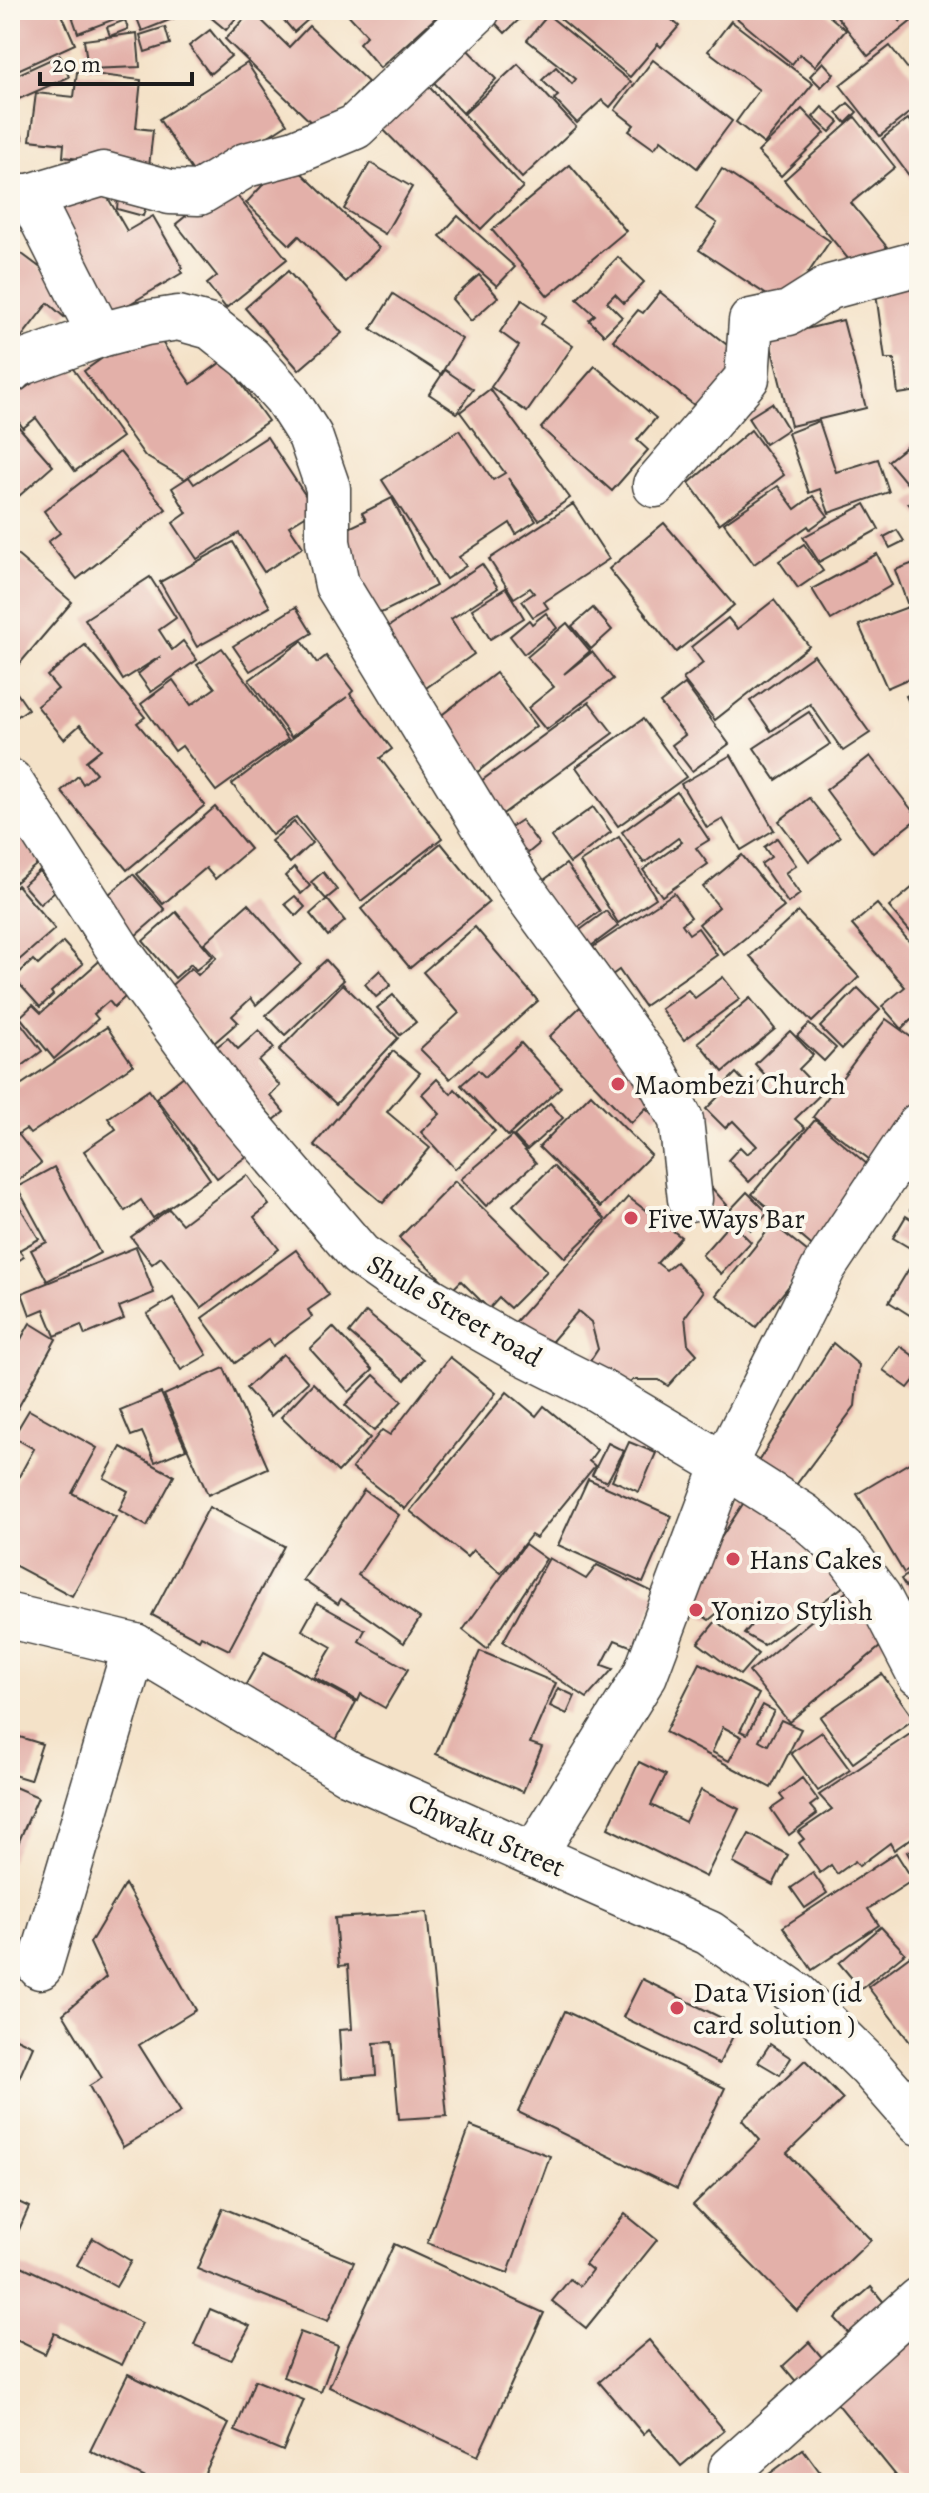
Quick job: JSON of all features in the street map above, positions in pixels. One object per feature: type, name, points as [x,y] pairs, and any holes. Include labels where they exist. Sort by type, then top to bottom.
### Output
[{"type":"street","points":[[100,335],[20,196],[103,174],[170,192],[199,193],[246,165],[295,152],[355,127],[478,10]]},
{"type":"street","points":[[655,485],[747,378],[751,321],[789,313],[830,287],[919,263]]},
{"type":"street","points":[[10,371],[14,366],[100,335],[178,318],[211,327],[250,358],[285,397],[310,436],[328,488],[328,542],[337,585],[519,884],[653,1068],[681,1120],[690,1199]]},
{"type":"street","name":"Shule Street road","points":[[10,781],[124,958],[236,1110],[360,1255],[393,1278],[524,1353],[598,1390],[803,1515],[847,1554],[879,1597],[919,1674]]},
{"type":"street","points":[[534,1855],[645,1675],[724,1465],[824,1267],[919,1125]]},
{"type":"street","name":"Chwaku Street","points":[[10,1616],[135,1646],[349,1773],[709,1933],[797,1995],[870,2067],[919,2123]]},
{"type":"street","points":[[40,1967],[135,1646]]},
{"type":"street","points":[[731,2469],[919,2300]]},
{"type":"building","points":[[10,10],[60,10],[75,44],[11,73]]},
{"type":"building","points":[[70,10],[117,10],[120,17],[78,33]]},
{"type":"building","points":[[141,10],[195,10],[142,31],[135,13]]},
{"type":"building","points":[[202,10],[243,10],[226,30]]},
{"type":"building","points":[[275,10],[319,10],[294,32]]},
{"type":"building","points":[[344,10],[444,10],[380,68],[359,43],[367,35]]},
{"type":"building","points":[[483,10],[529,10],[505,33]]},
{"type":"building","points":[[550,10],[660,10],[679,26],[661,47],[658,44],[630,77]]},
{"type":"building","points":[[727,10],[822,10],[846,30],[815,66],[800,54],[792,64]]},
{"type":"building","points":[[832,10],[891,10],[901,22],[893,10],[919,10],[919,15],[868,56]]},
{"type":"building","points":[[252,11],[289,47],[309,26],[368,82],[321,132],[225,39]]},
{"type":"building","points":[[548,15],[631,82],[610,107],[602,100],[577,123],[554,99],[558,96],[542,80],[556,67],[572,84],[576,79],[527,40]]},
{"type":"building","points":[[125,20],[128,29],[110,36],[107,27]]},
{"type":"building","points":[[731,21],[813,84],[764,144],[736,122],[759,90],[708,51]]},
{"type":"building","points":[[165,27],[170,44],[145,52],[140,35]]},
{"type":"building","points":[[210,30],[231,56],[210,74],[189,46]]},
{"type":"building","points":[[137,33],[140,67],[88,69],[84,40]]},
{"type":"building","points":[[458,40],[496,79],[463,113],[424,72]]},
{"type":"building","points":[[890,46],[919,83],[919,105],[880,136],[840,85]]},
{"type":"building","points":[[60,55],[69,77],[19,99],[10,78]]},
{"type":"building","points":[[653,60],[732,121],[697,168],[661,140],[654,149],[629,131],[634,125],[615,110]]},
{"type":"building","points":[[823,62],[834,74],[821,87],[810,76]]},
{"type":"building","points":[[247,63],[287,124],[199,181],[159,119]]},
{"type":"building","points":[[518,64],[576,127],[522,178],[464,114]]},
{"type":"building","points":[[77,72],[141,80],[136,128],[153,130],[149,167],[63,157],[64,144],[30,140],[36,93],[74,97]]},
{"type":"building","points":[[419,76],[523,187],[481,229],[372,118]]},
{"type":"building","points":[[848,103],[857,112],[846,123],[837,113]]},
{"type":"building","points":[[10,106],[23,139],[10,144]]},
{"type":"building","points":[[822,107],[839,122],[830,132],[813,117]]},
{"type":"building","points":[[802,109],[825,133],[781,176],[758,152]]},
{"type":"building","points":[[855,117],[895,167],[851,203],[887,247],[858,271],[784,180]]},
{"type":"building","points":[[908,119],[919,135],[919,189],[882,139]]},
{"type":"building","points":[[287,159],[379,248],[346,282],[299,236],[290,245],[246,203]]},
{"type":"building","points":[[370,163],[412,187],[385,234],[344,209]]},
{"type":"building","points":[[570,165],[626,231],[548,296],[492,230]]},
{"type":"building","points":[[722,169],[830,241],[785,307],[699,250],[717,223],[696,209]]},
{"type":"building","points":[[96,177],[127,231],[153,216],[183,268],[180,270],[182,273],[111,315],[49,203]]},
{"type":"building","points":[[227,183],[287,259],[226,308],[207,284],[217,276],[176,224]]},
{"type":"building","points":[[119,184],[150,194],[143,216],[117,209]]},
{"type":"building","points":[[10,216],[20,225],[10,238]]},
{"type":"building","points":[[458,216],[515,267],[497,286],[440,236]]},
{"type":"building","points":[[10,245],[78,296],[64,317],[48,303],[10,352]]},
{"type":"building","points":[[618,257],[644,282],[624,303],[615,294],[607,302],[622,317],[604,335],[589,320],[595,315],[577,299]]},
{"type":"building","points":[[288,271],[342,333],[299,370],[245,308]]},
{"type":"building","points":[[479,275],[498,297],[471,321],[452,299]]},
{"type":"building","points":[[874,279],[919,285],[919,391],[898,394],[894,359],[885,359]]},
{"type":"building","points":[[660,292],[746,360],[704,413],[613,340],[638,310],[643,313]]},
{"type":"building","points":[[393,294],[462,339],[441,374],[371,329]]},
{"type":"building","points":[[522,300],[546,316],[541,324],[573,346],[527,412],[491,387],[519,346],[500,332]]},
{"type":"building","points":[[843,320],[866,408],[791,426],[769,338]]},
{"type":"building","points":[[150,325],[191,384],[224,360],[268,421],[185,479],[145,456],[84,371]]},
{"type":"building","points":[[66,359],[122,437],[75,471],[36,418],[23,428],[10,409],[10,399]]},
{"type":"building","points":[[595,366],[656,418],[637,440],[648,450],[612,491],[541,428]]},
{"type":"building","points":[[445,370],[473,389],[457,413],[429,394]]},
{"type":"building","points":[[490,389],[570,498],[539,520],[508,478],[536,521],[516,534],[510,523],[459,557],[466,566],[446,579],[382,480],[459,430],[493,480],[505,473],[460,412]]},
{"type":"building","points":[[772,403],[788,429],[765,444],[748,418]]},
{"type":"building","points":[[10,417],[53,466],[10,504]]},
{"type":"building","points":[[819,421],[836,472],[878,459],[889,492],[829,513],[820,489],[809,493],[788,433]]},
{"type":"building","points":[[751,430],[784,475],[719,524],[689,483]]},
{"type":"building","points":[[267,437],[315,510],[289,526],[303,547],[264,572],[239,533],[197,559],[173,523],[187,513],[172,488],[189,477],[194,484]]},
{"type":"building","points":[[916,439],[919,443],[919,487],[913,491],[888,461]]},
{"type":"building","points":[[120,452],[166,509],[77,579],[48,542],[60,533],[44,511]]},
{"type":"building","points":[[778,486],[795,509],[813,496],[828,516],[810,529],[808,526],[754,564],[724,523]]},
{"type":"building","points":[[919,495],[919,517],[908,503]]},
{"type":"building","points":[[392,498],[436,586],[375,616],[334,535],[366,520],[362,513]]},
{"type":"building","points":[[573,504],[609,559],[544,602],[548,608],[533,617],[522,601],[534,593],[530,588],[514,598],[489,559]]},
{"type":"building","points":[[865,504],[879,529],[819,562],[803,537]]},
{"type":"building","points":[[664,523],[734,605],[676,652],[609,569]]},
{"type":"building","points":[[897,530],[904,541],[890,548],[884,537]]},
{"type":"building","points":[[233,542],[270,607],[197,647],[160,582]]},
{"type":"building","points":[[804,544],[823,571],[798,588],[779,561]]},
{"type":"building","points":[[10,549],[72,602],[10,675],[10,623],[15,617],[10,613]]},
{"type":"building","points":[[877,554],[892,585],[831,620],[812,589]]},
{"type":"building","points":[[919,561],[919,598],[907,603],[895,570]]},
{"type":"building","points":[[482,564],[498,588],[451,619],[474,654],[423,690],[382,631]]},
{"type":"building","points":[[150,577],[176,618],[159,630],[172,650],[183,641],[197,660],[151,692],[138,674],[161,656],[123,680],[85,619]]},
{"type":"building","points":[[506,588],[524,618],[490,639],[472,609]]},
{"type":"building","points":[[774,600],[809,646],[715,720],[683,679],[703,663],[691,647],[728,618],[737,629]]},
{"type":"building","points":[[919,603],[919,674],[887,688],[859,625]]},
{"type":"building","points":[[296,607],[312,633],[250,671],[233,646]]},
{"type":"building","points":[[593,608],[612,630],[591,649],[572,626]]},
{"type":"building","points":[[546,613],[557,628],[524,654],[510,636],[529,620],[532,624]]},
{"type":"building","points":[[567,623],[590,651],[564,674],[592,652],[613,679],[546,730],[528,708],[554,687],[527,657]]},
{"type":"building","points":[[302,641],[317,663],[326,656],[353,691],[350,694],[392,749],[380,758],[442,838],[361,901],[296,817],[272,835],[232,784],[347,697],[291,737],[249,680]]},
{"type":"building","points":[[85,645],[145,717],[137,723],[205,805],[127,870],[61,791],[78,776],[83,784],[96,773],[86,761],[101,749],[80,725],[64,739],[37,706],[58,689],[47,676]]},
{"type":"building","points":[[222,648],[288,739],[216,791],[182,746],[175,751],[141,704],[173,680],[191,705],[215,688],[197,665]]},
{"type":"building","points":[[814,655],[870,733],[843,751],[810,704],[771,731],[750,701]]},
{"type":"building","points":[[496,673],[536,726],[475,774],[434,721]]},
{"type":"building","points":[[10,683],[28,709],[12,720],[10,718]]},
{"type":"building","points":[[685,684],[729,744],[692,771],[672,745],[685,735],[660,703]]},
{"type":"building","points":[[919,690],[919,724],[906,696]]},
{"type":"building","points":[[589,702],[613,733],[500,816],[477,784]]},
{"type":"building","points":[[809,712],[830,744],[776,780],[754,748]]},
{"type":"building","points":[[643,719],[686,777],[618,826],[576,767]]},
{"type":"building","points":[[731,755],[774,830],[741,850],[723,819],[707,828],[681,784]]},
{"type":"building","points":[[870,756],[918,818],[873,853],[826,790]]},
{"type":"building","points":[[677,792],[709,840],[696,848],[708,864],[662,896],[643,870],[682,842],[678,838],[644,863],[622,832]]},
{"type":"building","points":[[809,798],[840,837],[809,861],[779,821]]},
{"type":"building","points":[[215,807],[250,849],[215,879],[206,868],[163,904],[137,874]]},
{"type":"building","points":[[593,807],[611,832],[570,863],[551,837]]},
{"type":"building","points":[[521,820],[539,844],[521,859],[502,833]]},
{"type":"building","points":[[294,822],[312,843],[290,863],[271,841]]},
{"type":"building","points":[[10,825],[41,861],[13,884],[10,880]]},
{"type":"building","points":[[619,837],[656,898],[618,923],[580,862]]},
{"type":"building","points":[[777,838],[796,865],[785,873],[800,894],[788,903],[761,864],[771,857],[764,847]]},
{"type":"building","points":[[441,843],[489,902],[410,968],[361,909]]},
{"type":"building","points":[[742,855],[784,907],[724,955],[699,924],[719,907],[703,887]]},
{"type":"building","points":[[566,864],[600,911],[572,932],[537,885]]},
{"type":"building","points":[[294,867],[310,886],[301,894],[285,876]]},
{"type":"building","points":[[39,871],[56,890],[40,904],[23,885]]},
{"type":"building","points":[[323,872],[337,890],[326,899],[311,882]]},
{"type":"building","points":[[133,874],[165,910],[135,936],[103,899]]},
{"type":"building","points":[[919,882],[919,942],[889,907]]},
{"type":"building","points":[[17,885],[55,929],[10,968],[10,892]]},
{"type":"building","points":[[674,893],[691,917],[682,924],[689,934],[698,928],[717,955],[644,1006],[619,970],[612,975],[593,947]]},
{"type":"building","points":[[295,896],[305,907],[296,916],[285,904]]},
{"type":"building","points":[[327,899],[345,921],[328,936],[310,914]]},
{"type":"building","points":[[248,904],[301,964],[256,1005],[251,998],[232,1016],[238,1022],[214,1043],[166,990],[191,968],[198,975],[217,957],[204,943]]},
{"type":"building","points":[[877,904],[919,953],[919,1021],[915,1016],[902,1029],[882,1006],[905,987],[852,925]]},
{"type":"building","points":[[606,911],[618,926],[587,949],[576,933]]},
{"type":"building","points":[[176,912],[213,956],[196,970],[191,964],[175,978],[143,941]]},
{"type":"building","points":[[798,912],[859,977],[812,1022],[750,956]]},
{"type":"building","points":[[475,927],[538,1001],[450,1079],[420,1049],[459,1013],[423,972]]},
{"type":"building","points":[[63,942],[83,964],[51,992],[53,995],[40,1007],[14,978],[33,960],[38,965]]},
{"type":"building","points":[[105,956],[134,989],[114,1007],[109,1001],[94,1014],[98,1019],[54,1059],[20,1017],[33,1005],[41,1013]]},
{"type":"building","points":[[326,960],[344,980],[285,1035],[266,1015]]},
{"type":"building","points":[[380,970],[391,985],[376,997],[365,984]]},
{"type":"building","points":[[723,977],[740,999],[684,1040],[661,1009],[688,990],[695,998]]},
{"type":"building","points":[[343,984],[398,1038],[336,1104],[279,1050]]},
{"type":"building","points":[[858,988],[880,1010],[842,1049],[820,1027]]},
{"type":"building","points":[[393,995],[416,1022],[400,1035],[377,1008]]},
{"type":"building","points":[[750,998],[775,1029],[723,1072],[698,1042]]},
{"type":"building","points":[[580,1007],[667,1106],[655,1117],[646,1108],[631,1123],[549,1037]]},
{"type":"building","points":[[10,1009],[42,1051],[10,1075]]},
{"type":"building","points":[[886,1019],[919,1043],[919,1100],[873,1162],[813,1117]]},
{"type":"building","points":[[809,1024],[836,1048],[824,1061],[797,1036]]},
{"type":"building","points":[[107,1027],[133,1065],[30,1134],[26,1129],[10,1139],[10,1092]]},
{"type":"building","points":[[259,1030],[274,1048],[259,1061],[280,1086],[270,1095],[284,1112],[274,1120],[214,1049],[228,1038],[238,1049]]},
{"type":"building","points":[[790,1031],[813,1055],[799,1069],[822,1093],[795,1119],[805,1128],[749,1182],[728,1160],[740,1147],[747,1154],[757,1146],[733,1121],[725,1128],[706,1109],[736,1073],[752,1090],[766,1076],[755,1064]]},
{"type":"building","points":[[521,1043],[561,1087],[508,1136],[461,1085],[478,1070],[485,1077]]},
{"type":"building","points":[[393,1051],[420,1073],[387,1112],[430,1148],[383,1203],[314,1145]]},
{"type":"building","points":[[189,1072],[251,1153],[217,1178],[156,1098]]},
{"type":"building","points":[[437,1079],[451,1094],[455,1089],[495,1131],[455,1169],[421,1132],[440,1114],[422,1094]]},
{"type":"building","points":[[149,1090],[210,1179],[153,1218],[141,1200],[125,1211],[84,1151],[116,1129],[108,1118]]},
{"type":"building","points":[[591,1094],[651,1155],[600,1207],[539,1147]]},
{"type":"building","points":[[550,1103],[563,1118],[527,1150],[514,1136]]},
{"type":"building","points":[[815,1120],[881,1176],[817,1250],[752,1194]]},
{"type":"building","points":[[18,1134],[41,1163],[10,1187],[10,1141]]},
{"type":"building","points":[[512,1136],[536,1163],[486,1206],[461,1179]]},
{"type":"building","points":[[553,1166],[605,1219],[565,1258],[513,1205]]},
{"type":"building","points":[[54,1167],[100,1253],[47,1281],[31,1250],[47,1242],[17,1187]]},
{"type":"building","points":[[247,1175],[269,1205],[254,1217],[279,1249],[201,1308],[161,1257],[152,1264],[131,1237],[169,1209],[182,1224]]},
{"type":"building","points":[[455,1181],[547,1271],[510,1308],[499,1298],[489,1309],[461,1281],[452,1290],[399,1238]]},
{"type":"building","points":[[712,1188],[727,1205],[717,1215],[701,1197]]},
{"type":"building","points":[[747,1192],[768,1213],[751,1230],[730,1210]]},
{"type":"building","points":[[10,1195],[39,1239],[19,1250],[24,1257],[10,1266]]},
{"type":"building","points":[[919,1196],[919,1216],[910,1210]]},
{"type":"building","points":[[628,1197],[681,1237],[657,1263],[666,1270],[676,1262],[703,1292],[685,1317],[688,1344],[697,1354],[668,1386],[659,1380],[633,1380],[614,1398],[585,1369],[598,1349],[591,1322],[578,1311],[540,1355],[509,1329]]},
{"type":"building","points":[[906,1216],[919,1224],[919,1245],[915,1251],[893,1238]]},
{"type":"building","points":[[731,1222],[751,1242],[721,1274],[702,1255]]},
{"type":"building","points":[[773,1224],[813,1256],[756,1327],[716,1295]]},
{"type":"building","points":[[136,1247],[154,1293],[119,1307],[124,1319],[85,1335],[81,1325],[55,1336],[44,1309],[30,1315],[22,1293]]},
{"type":"building","points":[[296,1250],[329,1295],[308,1310],[312,1317],[273,1346],[269,1339],[235,1363],[202,1318]]},
{"type":"building","points":[[919,1252],[919,1321],[889,1302]]},
{"type":"building","points":[[173,1298],[207,1355],[181,1370],[147,1314]]},
{"type":"building","points":[[366,1312],[423,1359],[405,1380],[349,1333]]},
{"type":"building","points":[[30,1323],[56,1339],[13,1417],[10,1415],[10,1359]]},
{"type":"building","points":[[333,1327],[373,1370],[349,1392],[310,1349]]},
{"type":"building","points":[[833,1343],[859,1365],[855,1406],[787,1497],[754,1468]]},
{"type":"building","points":[[900,1346],[919,1360],[919,1374],[908,1388],[883,1370]]},
{"type":"building","points":[[283,1354],[308,1382],[271,1416],[246,1388]]},
{"type":"building","points":[[450,1357],[496,1393],[405,1509],[352,1468],[382,1430],[390,1435]]},
{"type":"building","points":[[224,1368],[268,1468],[208,1495],[164,1395]]},
{"type":"building","points":[[374,1375],[402,1401],[374,1431],[345,1405]]},
{"type":"building","points":[[313,1383],[370,1438],[338,1472],[281,1417]]},
{"type":"building","points":[[507,1392],[536,1416],[544,1406],[597,1450],[589,1461],[595,1466],[536,1538],[531,1535],[501,1573],[473,1550],[467,1557],[410,1511]]},
{"type":"building","points":[[161,1393],[186,1449],[155,1462],[142,1432],[131,1436],[120,1410]]},
{"type":"building","points":[[29,1410],[97,1448],[72,1493],[116,1517],[72,1596],[10,1563],[10,1493],[34,1449],[13,1437]]},
{"type":"building","points":[[629,1442],[656,1453],[639,1492],[612,1480]]},
{"type":"building","points":[[608,1443],[624,1451],[607,1482],[592,1475]]},
{"type":"building","points":[[121,1447],[174,1476],[147,1526],[119,1510],[128,1491],[104,1478]]},
{"type":"building","points":[[919,1457],[919,1564],[904,1573],[857,1494]]},
{"type":"building","points":[[588,1479],[672,1516],[643,1583],[558,1545]]},
{"type":"building","points":[[364,1490],[399,1515],[358,1575],[420,1618],[404,1643],[341,1599],[338,1604],[303,1580]]},
{"type":"building","points":[[750,1493],[804,1535],[844,1586],[764,1645],[744,1634],[761,1613],[749,1604],[734,1618],[722,1609],[709,1620],[680,1601]]},
{"type":"building","points":[[209,1507],[284,1546],[229,1650],[201,1636],[199,1640],[152,1615]]},
{"type":"building","points":[[525,1544],[546,1559],[487,1649],[463,1630]]},
{"type":"building","points":[[549,1558],[586,1579],[597,1565],[657,1594],[635,1648],[615,1640],[602,1665],[613,1669],[587,1698],[503,1642]]},
{"type":"building","points":[[919,1568],[919,1607],[901,1579]]},
{"type":"building","points":[[851,1588],[892,1637],[789,1722],[749,1672]]},
{"type":"building","points":[[317,1603],[365,1630],[359,1641],[408,1669],[385,1708],[361,1694],[358,1701],[314,1677],[332,1647],[302,1630]]},
{"type":"building","points":[[716,1621],[758,1654],[740,1675],[698,1643]]},
{"type":"building","points":[[480,1651],[556,1683],[530,1743],[542,1747],[523,1792],[436,1754]]},
{"type":"building","points":[[264,1652],[356,1702],[334,1744],[241,1693]]},
{"type":"building","points":[[700,1663],[759,1694],[740,1731],[747,1734],[763,1705],[774,1711],[759,1740],[768,1745],[781,1720],[801,1729],[771,1788],[665,1732]],"holes":[[[723,1727],[742,1737],[729,1761],[712,1752]]]},
{"type":"building","points":[[882,1674],[914,1719],[853,1763],[820,1717]]},
{"type":"building","points":[[558,1688],[575,1696],[567,1714],[550,1706]]},
{"type":"building","points":[[919,1728],[919,1833],[894,1850],[890,1843],[859,1866],[855,1861],[837,1874],[831,1865],[820,1873],[799,1843],[804,1839],[798,1832],[832,1809],[819,1795]]},
{"type":"building","points":[[822,1732],[850,1770],[818,1791],[791,1753]]},
{"type":"building","points":[[10,1734],[42,1744],[30,1780],[10,1774]]},
{"type":"building","points":[[639,1762],[666,1775],[651,1805],[685,1822],[701,1790],[739,1809],[706,1877],[608,1828]]},
{"type":"building","points":[[802,1778],[818,1800],[810,1806],[817,1814],[789,1835],[771,1809],[784,1800],[780,1795]]},
{"type":"building","points":[[10,1785],[38,1797],[10,1862]]},
{"type":"building","points":[[749,1834],[788,1855],[773,1885],[733,1863]]},
{"type":"building","points":[[919,1846],[919,1874],[907,1852]]},
{"type":"building","points":[[896,1853],[913,1880],[868,1909],[879,1925],[812,1970],[783,1927]]},
{"type":"building","points":[[813,1873],[827,1893],[805,1908],[791,1888]]},
{"type":"building","points":[[125,1884],[196,2010],[139,2045],[181,2112],[123,2147],[89,2086],[102,2078],[63,2014],[106,1977],[90,1943]]},
{"type":"building","points":[[427,1912],[447,2116],[399,2119],[392,2042],[374,2043],[376,2075],[342,2078],[339,2030],[352,2029],[348,1965],[339,1966],[335,1918]]},
{"type":"building","points":[[881,1927],[905,1953],[861,1989],[839,1963]]},
{"type":"building","points":[[919,1949],[919,2054],[868,1987]]},
{"type":"building","points":[[642,1979],[738,2026],[719,2064],[623,2017]]},
{"type":"building","points":[[565,2011],[725,2088],[677,2189],[518,2112]]},
{"type":"building","points":[[10,2035],[33,2046],[10,2099]]},
{"type":"building","points":[[770,2044],[791,2058],[780,2075],[758,2062]]},
{"type":"building","points":[[805,2060],[843,2099],[787,2153],[871,2240],[797,2311],[693,2205],[760,2140],[742,2120]]},
{"type":"building","points":[[470,2126],[550,2156],[508,2273],[427,2243]]},
{"type":"building","points":[[10,2198],[29,2207],[10,2250]]},
{"type":"building","points":[[223,2208],[354,2262],[328,2321],[197,2269]]},
{"type":"building","points":[[625,2214],[657,2240],[586,2328],[552,2301],[570,2279],[580,2286],[592,2270],[585,2264]]},
{"type":"building","points":[[93,2238],[131,2261],[116,2287],[77,2265]]},
{"type":"building","points":[[394,2244],[544,2313],[478,2456],[329,2387]]},
{"type":"building","points":[[13,2262],[142,2323],[122,2365],[54,2333],[45,2354],[10,2337],[10,2269]]},
{"type":"building","points":[[871,2287],[886,2305],[851,2336],[835,2318]]},
{"type":"building","points":[[210,2309],[250,2326],[231,2360],[194,2345]]},
{"type":"building","points":[[919,2326],[919,2483],[902,2483],[832,2397]]},
{"type":"building","points":[[300,2332],[338,2346],[321,2392],[283,2377]]},
{"type":"building","points":[[649,2340],[724,2430],[681,2466],[649,2429],[643,2434],[599,2382]]},
{"type":"building","points":[[809,2342],[825,2361],[799,2385],[783,2366]]},
{"type":"building","points":[[128,2374],[229,2424],[200,2483],[156,2483],[90,2451]]},
{"type":"building","points":[[255,2380],[304,2400],[283,2451],[235,2431]]},
{"type":"building","points":[[803,2449],[828,2483],[757,2483]]},
{"type":"place","name":"Maombezi Church","points":[[618,1084]]},
{"type":"place","name":"Five Ways Bar","points":[[631,1218]]},
{"type":"place","name":"Hans Cakes","points":[[733,1559]]},
{"type":"place","name":"Yonizo Stylish","points":[[696,1610]]},
{"type":"place","name":"Data Vision (id card solution )","points":[[677,2008]]}]
